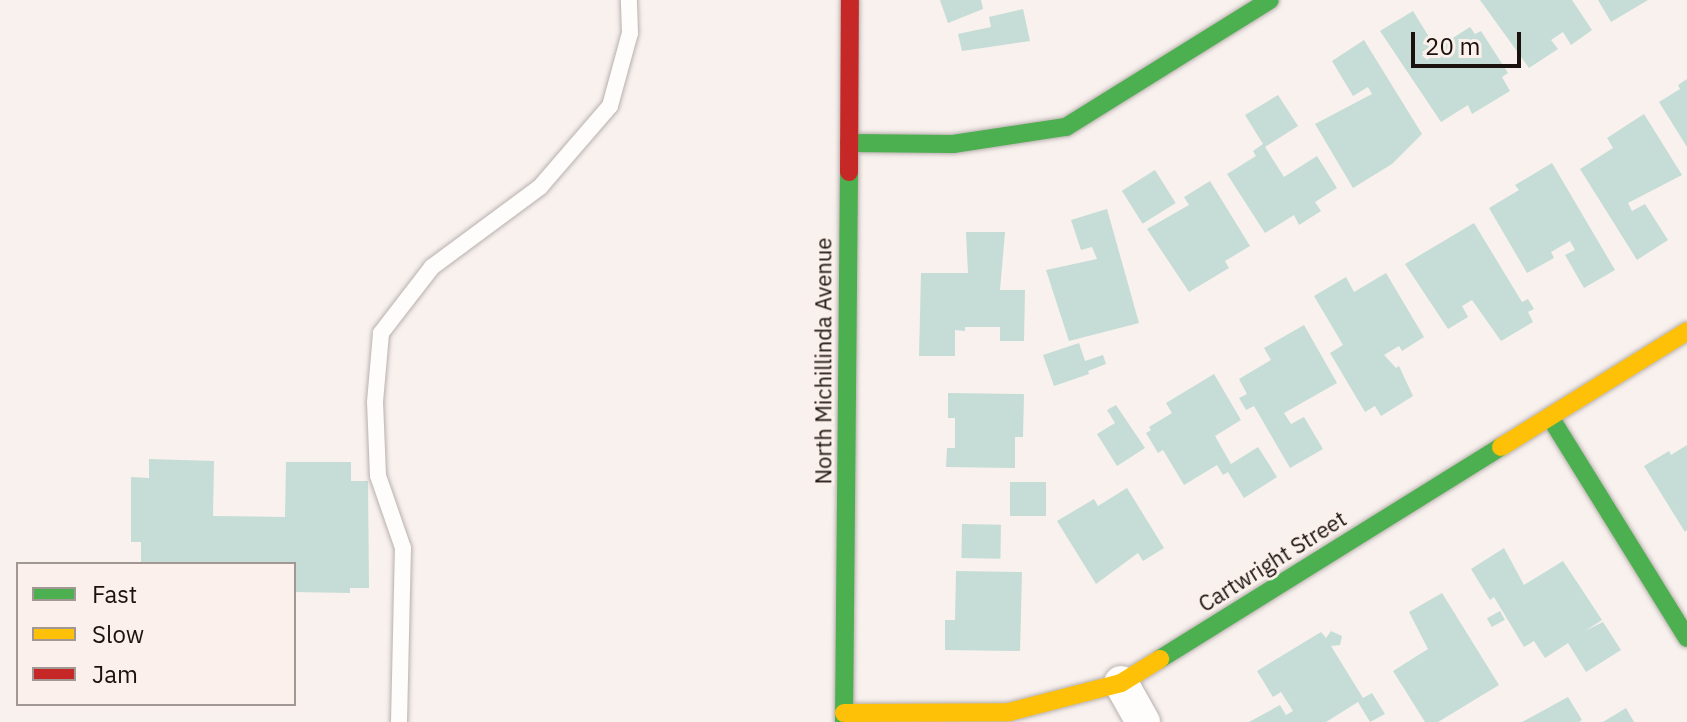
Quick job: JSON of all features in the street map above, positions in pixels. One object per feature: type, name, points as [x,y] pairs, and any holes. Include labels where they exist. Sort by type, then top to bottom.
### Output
[{"type":"street","name":"North Michillinda Avenue","points":[[844,718],[850,0]]},
{"type":"street","points":[[849,143],[953,144],[1066,127],[1270,0]]},
{"type":"street","name":"Cartwright Street","points":[[844,718],[1009,712],[1121,683],[1687,331]]},
{"type":"street","points":[[1550,417],[1687,638]]},
{"type":"street","points":[[1121,683],[1143,722]]},
{"type":"lane","points":[[399,722],[403,548],[378,476],[375,402],[381,333],[432,267],[540,187],[610,106],[630,33],[629,0]]},
{"type":"building","points":[[940,0],[981,0],[983,9],[948,23]]},
{"type":"building","points":[[1480,0],[1572,0],[1592,30],[1571,45],[1563,32],[1551,40],[1558,49],[1529,68]]},
{"type":"building","points":[[1598,0],[1648,0],[1611,22]]},
{"type":"building","points":[[1023,9],[1030,41],[962,51],[958,34],[991,27],[989,17]]},
{"type":"building","points":[[1413,11],[1434,45],[1422,52],[1427,60],[1440,51],[1437,48],[1470,27],[1475,34],[1481,31],[1508,73],[1502,77],[1510,91],[1472,114],[1468,105],[1441,122],[1380,31]]},
{"type":"building","points":[[1364,40],[1422,134],[1392,164],[1353,188],[1315,124],[1372,94],[1368,87],[1353,96],[1332,61]]},
{"type":"building","points":[[1687,79],[1687,147],[1659,102],[1680,89],[1678,85]]},
{"type":"building","points":[[1278,95],[1298,126],[1265,147],[1284,177],[1317,156],[1337,188],[1315,202],[1321,211],[1299,225],[1294,215],[1265,233],[1227,174],[1256,156],[1253,151],[1263,144],[1245,115]]},
{"type":"building","points":[[1644,114],[1682,175],[1628,203],[1632,211],[1645,204],[1668,240],[1637,260],[1580,169],[1613,148],[1607,138]]},
{"type":"building","points":[[1552,163],[1615,270],[1584,288],[1565,255],[1575,250],[1570,241],[1551,252],[1554,258],[1527,273],[1489,208],[1519,190],[1515,185]]},
{"type":"building","points":[[1155,170],[1176,203],[1143,224],[1122,191]]},
{"type":"building","points":[[1210,181],[1250,246],[1225,261],[1229,268],[1189,292],[1147,229],[1189,205],[1184,197]]},
{"type":"building","points":[[1107,209],[1139,323],[1069,341],[1046,270],[1097,259],[1092,247],[1081,250],[1071,220]]},
{"type":"building","points":[[1474,223],[1522,302],[1528,299],[1534,309],[1528,312],[1533,322],[1501,341],[1472,300],[1462,306],[1468,317],[1448,329],[1405,264]]},
{"type":"building","points":[[966,232],[1005,232],[1000,290],[1025,290],[1024,341],[1000,341],[1000,327],[965,327],[965,331],[955,330],[955,356],[919,356],[921,273],[968,273]]},
{"type":"building","points":[[1386,273],[1424,337],[1402,351],[1399,346],[1384,355],[1396,368],[1399,366],[1413,396],[1381,416],[1375,406],[1365,412],[1330,353],[1343,345],[1314,296],[1346,277],[1354,292]]},
{"type":"building","points":[[1304,325],[1337,383],[1284,413],[1291,424],[1304,417],[1323,449],[1290,468],[1254,406],[1246,410],[1239,398],[1247,394],[1239,379],[1271,360],[1264,348]]},
{"type":"building","points":[[1079,343],[1085,361],[1103,355],[1106,364],[1088,371],[1089,374],[1054,386],[1043,355]]},
{"type":"building","points":[[1214,374],[1241,420],[1215,436],[1231,464],[1258,447],[1277,477],[1244,498],[1228,472],[1223,475],[1217,465],[1184,485],[1163,450],[1158,453],[1146,433],[1151,430],[1149,427],[1172,413],[1166,403]]},
{"type":"building","points":[[948,393],[1024,394],[1023,437],[1015,437],[1015,468],[946,467],[947,448],[955,448],[955,418],[948,418]]},
{"type":"building","points":[[1116,405],[1145,448],[1117,466],[1097,434],[1115,423],[1107,410]]},
{"type":"building","points":[[1687,445],[1685,532],[1644,466],[1669,451],[1671,455]]},
{"type":"building","points":[[149,459],[214,461],[213,516],[285,517],[286,462],[351,462],[351,481],[368,481],[369,588],[350,588],[350,593],[296,592],[296,562],[141,562],[141,542],[131,542],[131,477],[149,478]]},
{"type":"building","points":[[1010,482],[1046,482],[1046,516],[1010,516]]},
{"type":"building","points":[[1127,488],[1164,548],[1143,561],[1138,553],[1096,584],[1057,521],[1094,499],[1098,506]]},
{"type":"building","points":[[962,524],[1001,525],[1000,559],[961,558]]},
{"type":"building","points":[[1504,548],[1524,585],[1563,561],[1602,620],[1585,631],[1603,622],[1621,650],[1586,672],[1568,643],[1545,658],[1534,641],[1524,647],[1494,597],[1490,600],[1471,569]]},
{"type":"building","points":[[956,571],[1022,572],[1020,651],[945,650],[945,620],[955,620]]},
{"type":"building","points":[[1442,593],[1499,685],[1438,722],[1425,722],[1393,671],[1428,649],[1409,612]]},
{"type":"building","points":[[1500,611],[1505,620],[1492,627],[1487,618]]},
{"type":"building","points":[[1331,631],[1342,636],[1340,645],[1331,646],[1363,698],[1372,693],[1385,714],[1370,722],[1358,702],[1326,722],[1249,722],[1280,705],[1286,715],[1293,711],[1281,692],[1273,697],[1257,671],[1321,632],[1326,638]]},
{"type":"building","points":[[1568,697],[1582,720],[1579,722],[1522,722]]},
{"type":"building","points":[[1626,708],[1634,722],[1603,722]]},
{"type":"traffic: fast","points":[[849,143],[953,144],[1066,127],[1270,0]]},
{"type":"traffic: fast","points":[[844,722],[849,172]]},
{"type":"traffic: fast","points":[[1550,417],[1687,638]]},
{"type":"traffic: fast","points":[[1160,659],[1501,447]]},
{"type":"traffic: slow","points":[[1501,447],[1687,331]]},
{"type":"traffic: slow","points":[[844,713],[1009,712],[1121,683],[1160,659]]},
{"type":"traffic: jam","points":[[849,172],[850,0]]}]
